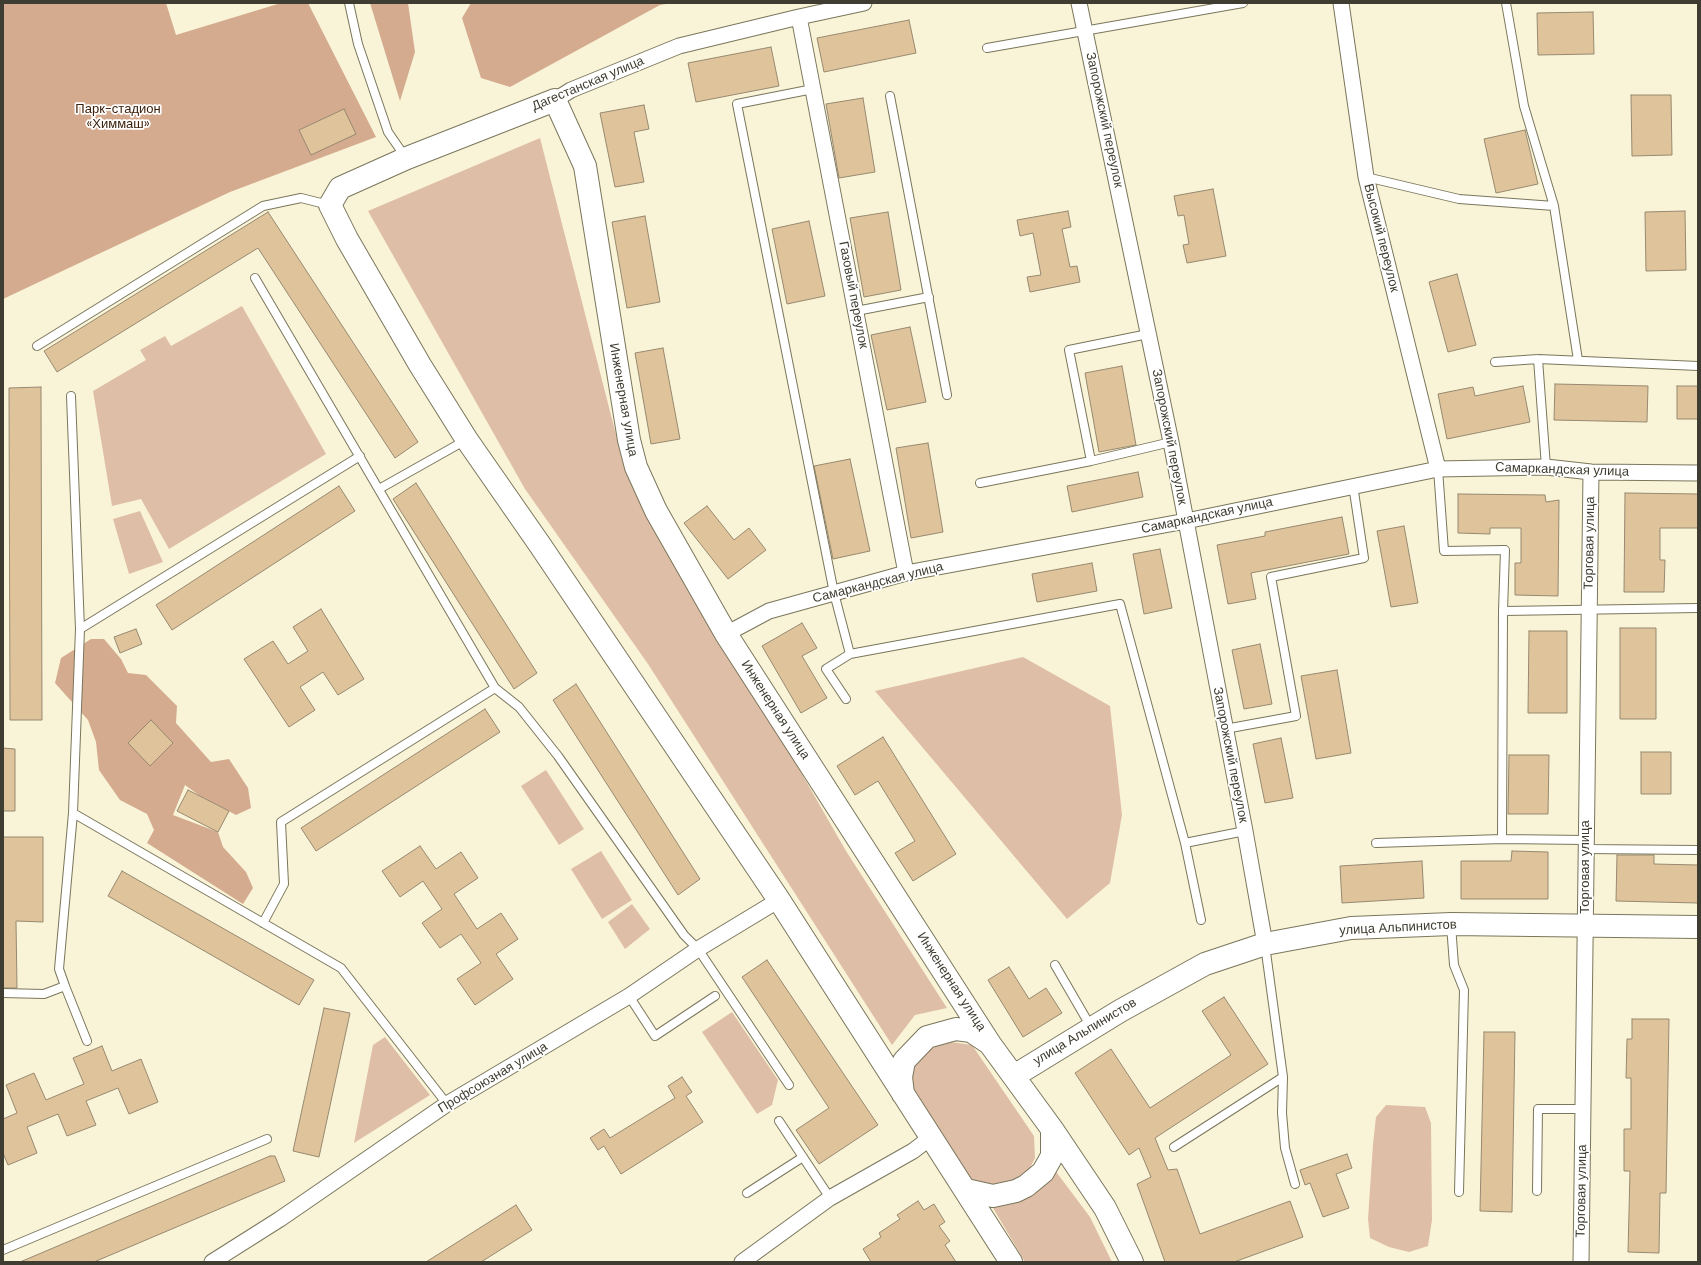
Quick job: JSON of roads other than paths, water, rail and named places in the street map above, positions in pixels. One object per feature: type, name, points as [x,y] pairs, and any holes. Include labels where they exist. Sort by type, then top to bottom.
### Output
[{"type":"street","name":"Дагестанская улица","points":[[330,205],[340,188],[406,158],[555,100],[571,90],[679,46],[864,3]]},
{"type":"street","name":"Запорожский переулок","points":[[1080,3],[1171,442],[1265,944]]},
{"type":"street","name":"Высокий переулок","points":[[1342,3],[1366,177],[1438,469]]},
{"type":"street","name":"Газовый переулок","points":[[799,17],[906,573]]},
{"type":"street","name":"Инженерная улица","points":[[555,100],[585,166],[629,440],[636,467],[656,511],[726,634],[990,1044],[1052,1129],[1105,1208],[1132,1262]]},
{"type":"street","points":[[330,205],[347,239],[416,358],[466,440],[549,558],[779,900],[930,1138],[966,1190],[1011,1262]]},
{"type":"street","name":"Самаркандская улица","points":[[726,634],[769,611],[906,573],[1186,521],[1438,469],[1546,467],[1591,472],[1698,473]]},
{"type":"street","name":"Торговая улица","points":[[1581,1262],[1586,925],[1585,845],[1590,611],[1591,472]]},
{"type":"street","name":"Профсоюзная улица","points":[[212,1262],[280,1219],[447,1104],[629,996],[698,950],[779,900]]},
{"type":"street","name":"улица Альпинистов","points":[[1014,1076],[1092,1027],[1206,964],[1265,944],[1351,928],[1451,924],[1698,927]]},
{"type":"street","points":[[903,1094],[901,1077],[904,1061],[927,1037],[956,1029],[971,1031],[990,1044]]},
{"type":"street","points":[[966,1190],[993,1196],[1016,1191],[1026,1186],[1044,1172],[1052,1156],[1052,1129]]},
{"type":"street","points":[[742,1262],[830,1198],[913,1151],[930,1138]]},
{"type":"lane","points":[[349,3],[358,44],[388,132],[406,158]]},
{"type":"lane","points":[[987,48],[1243,3]]},
{"type":"lane","points":[[1506,3],[1524,106],[1554,206],[1578,360]]},
{"type":"lane","points":[[813,89],[737,104],[834,593],[850,654]]},
{"type":"lane","points":[[890,96],[947,395]]},
{"type":"lane","points":[[1366,177],[1459,199],[1554,206]]},
{"type":"lane","points":[[37,346],[263,206],[301,198],[330,205]]},
{"type":"lane","points":[[255,278],[495,688],[519,707],[558,756],[684,935],[698,950],[789,1085]]},
{"type":"lane","points":[[856,311],[929,297]]},
{"type":"lane","points":[[1091,461],[1068,350],[1148,334]]},
{"type":"lane","points":[[1538,359],[1546,467]]},
{"type":"lane","points":[[1495,362],[1538,359],[1698,366]]},
{"type":"lane","points":[[71,396],[80,629],[73,813],[59,969],[87,1041]]},
{"type":"lane","points":[[379,489],[466,440]]},
{"type":"lane","points":[[980,483],[1091,461],[1171,442]]},
{"type":"lane","points":[[80,629],[360,456]]},
{"type":"lane","points":[[1438,469],[1444,551],[1505,550],[1503,611],[1502,839]]},
{"type":"lane","points":[[1225,729],[1296,716],[1271,576],[1364,558],[1353,486]]},
{"type":"lane","points":[[846,699],[826,669],[850,654],[1120,604],[1185,843],[1201,920]]},
{"type":"lane","points":[[1503,611],[1590,611],[1698,608]]},
{"type":"lane","points":[[264,923],[284,884],[281,822],[495,688]]},
{"type":"lane","points":[[73,813],[340,968],[447,1104]]},
{"type":"lane","points":[[1185,843],[1245,831]]},
{"type":"lane","points":[[1376,843],[1502,839],[1585,845],[1698,850]]},
{"type":"lane","points":[[1451,924],[1454,965],[1464,990],[1459,1192]]},
{"type":"lane","points":[[1265,944],[1283,1077],[1282,1113],[1285,1148],[1295,1184]]},
{"type":"lane","points":[[1054,965],[1092,1027]]},
{"type":"lane","points":[[3,993],[44,994],[65,986]]},
{"type":"lane","points":[[629,996],[656,1036],[715,996]]},
{"type":"lane","points":[[1174,1147],[1283,1077]]},
{"type":"lane","points":[[1537,1191],[1538,1109],[1584,1109]]},
{"type":"lane","points":[[779,1121],[830,1198]]},
{"type":"lane","points":[[3,1250],[266,1139]]},
{"type":"lane","points":[[748,1194],[803,1157]]},
{"type":"park label","name":"Парк-стадион «Химмаш»","points":[[118,118]]}]
